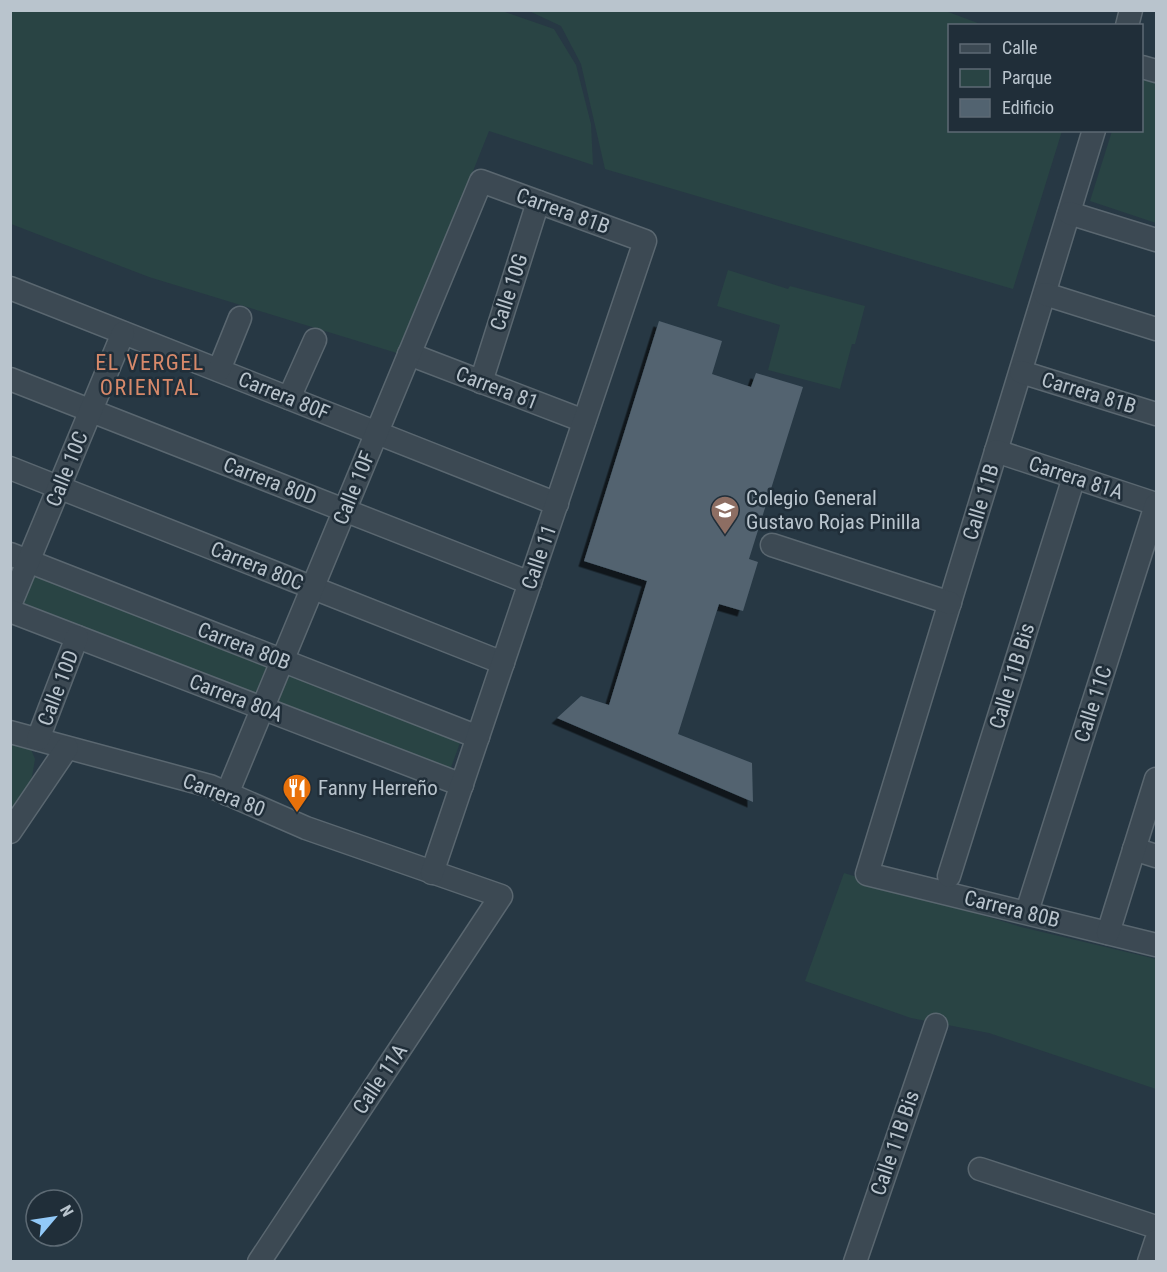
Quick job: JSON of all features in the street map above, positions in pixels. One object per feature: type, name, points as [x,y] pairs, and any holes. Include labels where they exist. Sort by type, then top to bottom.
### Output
[{"type":"street","name":"Calle 11B","points":[[867,874],[1094,132]]},
{"type":"street","name":"Carrera 81B","points":[[481,181],[645,241]]},
{"type":"street","name":"Calle 10F","points":[[227,794],[481,181]]},
{"type":"street","name":"Calle 10G","points":[[481,382],[538,202]]},
{"type":"street","points":[[1069,213],[1156,240]]},
{"type":"street","name":"Calle 11","points":[[432,873],[645,241]]},
{"type":"street","name":"Carrera 80F","points":[[10,288],[557,504]]},
{"type":"street","points":[[1045,294],[1156,329]]},
{"type":"street","points":[[219,370],[240,318]]},
{"type":"street","name":"Calle 10C","points":[[10,605],[20,557],[59,487],[123,333]]},
{"type":"street","points":[[289,398],[315,340]]},
{"type":"street","name":"Carrera 81","points":[[409,354],[584,421]]},
{"type":"street","name":"Carrera 81B","points":[[1021,372],[1156,414]]},
{"type":"street","name":"Carrera 80D","points":[[10,380],[530,583]]},
{"type":"street","name":"Carrera 81A","points":[[996,451],[1156,504]]},
{"type":"street","name":"Carrera 80C","points":[[10,468],[503,663]]},
{"type":"street","name":"Calle 11B Bis","points":[[950,876],[1074,477]]},
{"type":"street","name":"Calle 11C","points":[[1030,902],[1156,504]]},
{"type":"street","points":[[772,545],[950,603]]},
{"type":"street","name":"Carrera 80B","points":[[20,557],[478,737]]},
{"type":"street","name":"Carrera 80A","points":[[10,611],[462,785]]},
{"type":"street","name":"Calle 10D","points":[[38,739],[77,637]]},
{"type":"street","name":"Carrera 80","points":[[10,732],[210,786],[306,828],[501,896]]},
{"type":"street","name":"Calle 10D","points":[[10,832],[67,748]]},
{"type":"street","points":[[1108,933],[1156,779]]},
{"type":"street","points":[[1134,849],[1156,856]]},
{"type":"street","name":"Carrera 80B","points":[[867,874],[1156,945]]},
{"type":"street","name":"Calle 11A","points":[[259,1262],[501,896]]},
{"type":"street","name":"Calle 11B Bis","points":[[855,1262],[936,1026]]},
{"type":"street","points":[[980,1169],[1156,1227]]},
{"type":"street","points":[[1149,1262],[1156,1240]]},
{"type":"green space","points":[[943,10],[980,24],[948,24],[948,132],[1062,132],[1013,289],[605,169],[581,64],[561,26],[529,11]]},
{"type":"green space","points":[[10,11],[502,11],[554,29],[576,65],[591,124],[593,165],[489,131],[400,354],[149,277],[11,224]]},
{"type":"green space","points":[[1143,78],[1156,83],[1156,223],[1090,201],[1112,132],[1143,132]]},
{"type":"green space","points":[[728,270],[788,289],[790,286],[865,306],[840,389],[768,370],[780,325],[717,306]]},
{"type":"green space","points":[[10,564],[461,740],[450,770],[11,598]]},
{"type":"green space","points":[[11,740],[30,747],[35,759],[32,777],[11,813]]},
{"type":"green space","points":[[844,873],[1021,927],[1156,959],[1156,1089],[989,1033],[911,1018],[805,981]]},
{"type":"building","points":[[659,321],[722,341],[712,374],[751,387],[756,373],[803,387],[749,559],[758,562],[743,611],[719,604],[678,734],[752,763],[753,802],[557,718],[581,696],[609,705],[647,581],[584,561]]},
{"type":"place","name":"Colegio General Gustavo Rojas Pinilla","points":[[725,536]]},
{"type":"place","name":"Fanny Herreño","points":[[297,814]]},
{"type":"district","name":"EL VERGEL ORIENTAL","points":[[150,374]]}]
